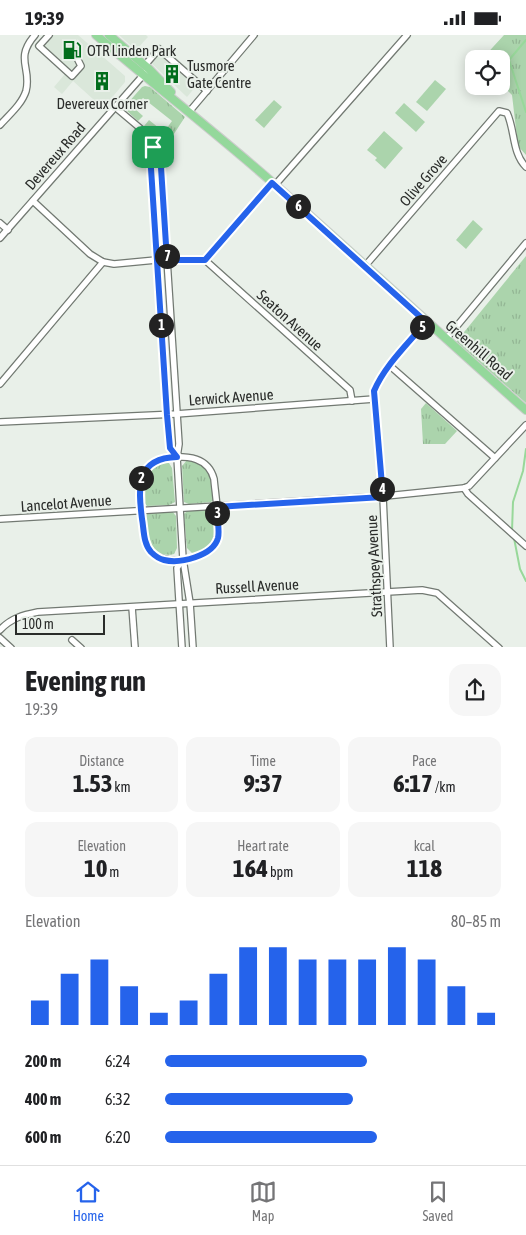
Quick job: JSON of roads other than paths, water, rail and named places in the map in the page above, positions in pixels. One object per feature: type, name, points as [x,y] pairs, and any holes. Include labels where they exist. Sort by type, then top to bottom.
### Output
[{"type":"main road","name":"Greenhill Road","points":[[96,35],[274,184],[526,410]]},
{"type":"main road","name":"Greenhill Road","points":[[109,35],[147,67],[189,111]]},
{"type":"street","points":[[0,125],[26,92],[27,80],[24,56],[26,48],[35,35]]},
{"type":"street","points":[[49,35],[39,46],[72,76],[81,66],[76,56]]},
{"type":"street","points":[[189,111],[254,35]]},
{"type":"street","points":[[33,201],[90,254],[103,262],[114,264],[156,260],[205,260],[407,35]]},
{"type":"street","name":"Devereux Road","points":[[0,238],[143,76],[159,49],[207,91]]},
{"type":"street","points":[[115,107],[152,140],[153,147],[150,153],[167,415],[170,448],[177,457]]},
{"type":"street","name":"Olive Grove","points":[[365,266],[499,111],[507,113],[510,119],[518,155],[526,167]]},
{"type":"street","points":[[153,147],[160,152],[162,176],[179,444],[177,457],[183,559],[190,603],[193,647]]},
{"type":"street","points":[[152,177],[162,176]]},
{"type":"street","points":[[0,223],[8,229]]},
{"type":"street","points":[[446,339],[526,243]]},
{"type":"street","name":"Seaton Avenue","points":[[205,260],[350,390],[352,401]]},
{"type":"street","points":[[0,384],[103,262]]},
{"type":"street","name":"Strathspey Avenue","points":[[390,647],[383,497],[374,391],[378,380],[389,365],[426,322]]},
{"type":"street","points":[[389,365],[495,458]]},
{"type":"street","name":"Lerwick Avenue","points":[[0,422],[167,415],[374,399]]},
{"type":"street","points":[[526,425],[469,486],[464,488],[468,494],[526,546]]},
{"type":"street","points":[[177,457],[192,457],[200,460],[212,471],[218,537],[215,545],[205,554],[183,559],[164,560],[153,553],[145,541],[140,487],[145,471],[157,461],[177,457]]},
{"type":"street","name":"Lancelot Avenue","points":[[0,519],[383,497],[464,488]]},
{"type":"street","points":[[182,647],[177,568],[183,559]]},
{"type":"street","name":"Russell Avenue","points":[[0,630],[20,616],[38,612],[422,590],[437,593],[499,647]]},
{"type":"street","points":[[132,607],[135,647]]},
{"type":"street","points":[[0,637],[11,647]]},
{"type":"street","points":[[72,640],[81,647]]},
{"type":"waterway","points":[[526,40],[509,60],[526,112]]},
{"type":"waterway","points":[[512,531],[513,502],[523,471],[526,449]]},
{"type":"waterway","points":[[514,538],[520,569],[526,581]]},
{"type":"place","name":"OTR Linden Park","points":[[72,50]]},
{"type":"place","name":"Tusmore Gate Centre","points":[[172,74]]},
{"type":"place","name":"Devereux Corner","points":[[102,81]]}]
